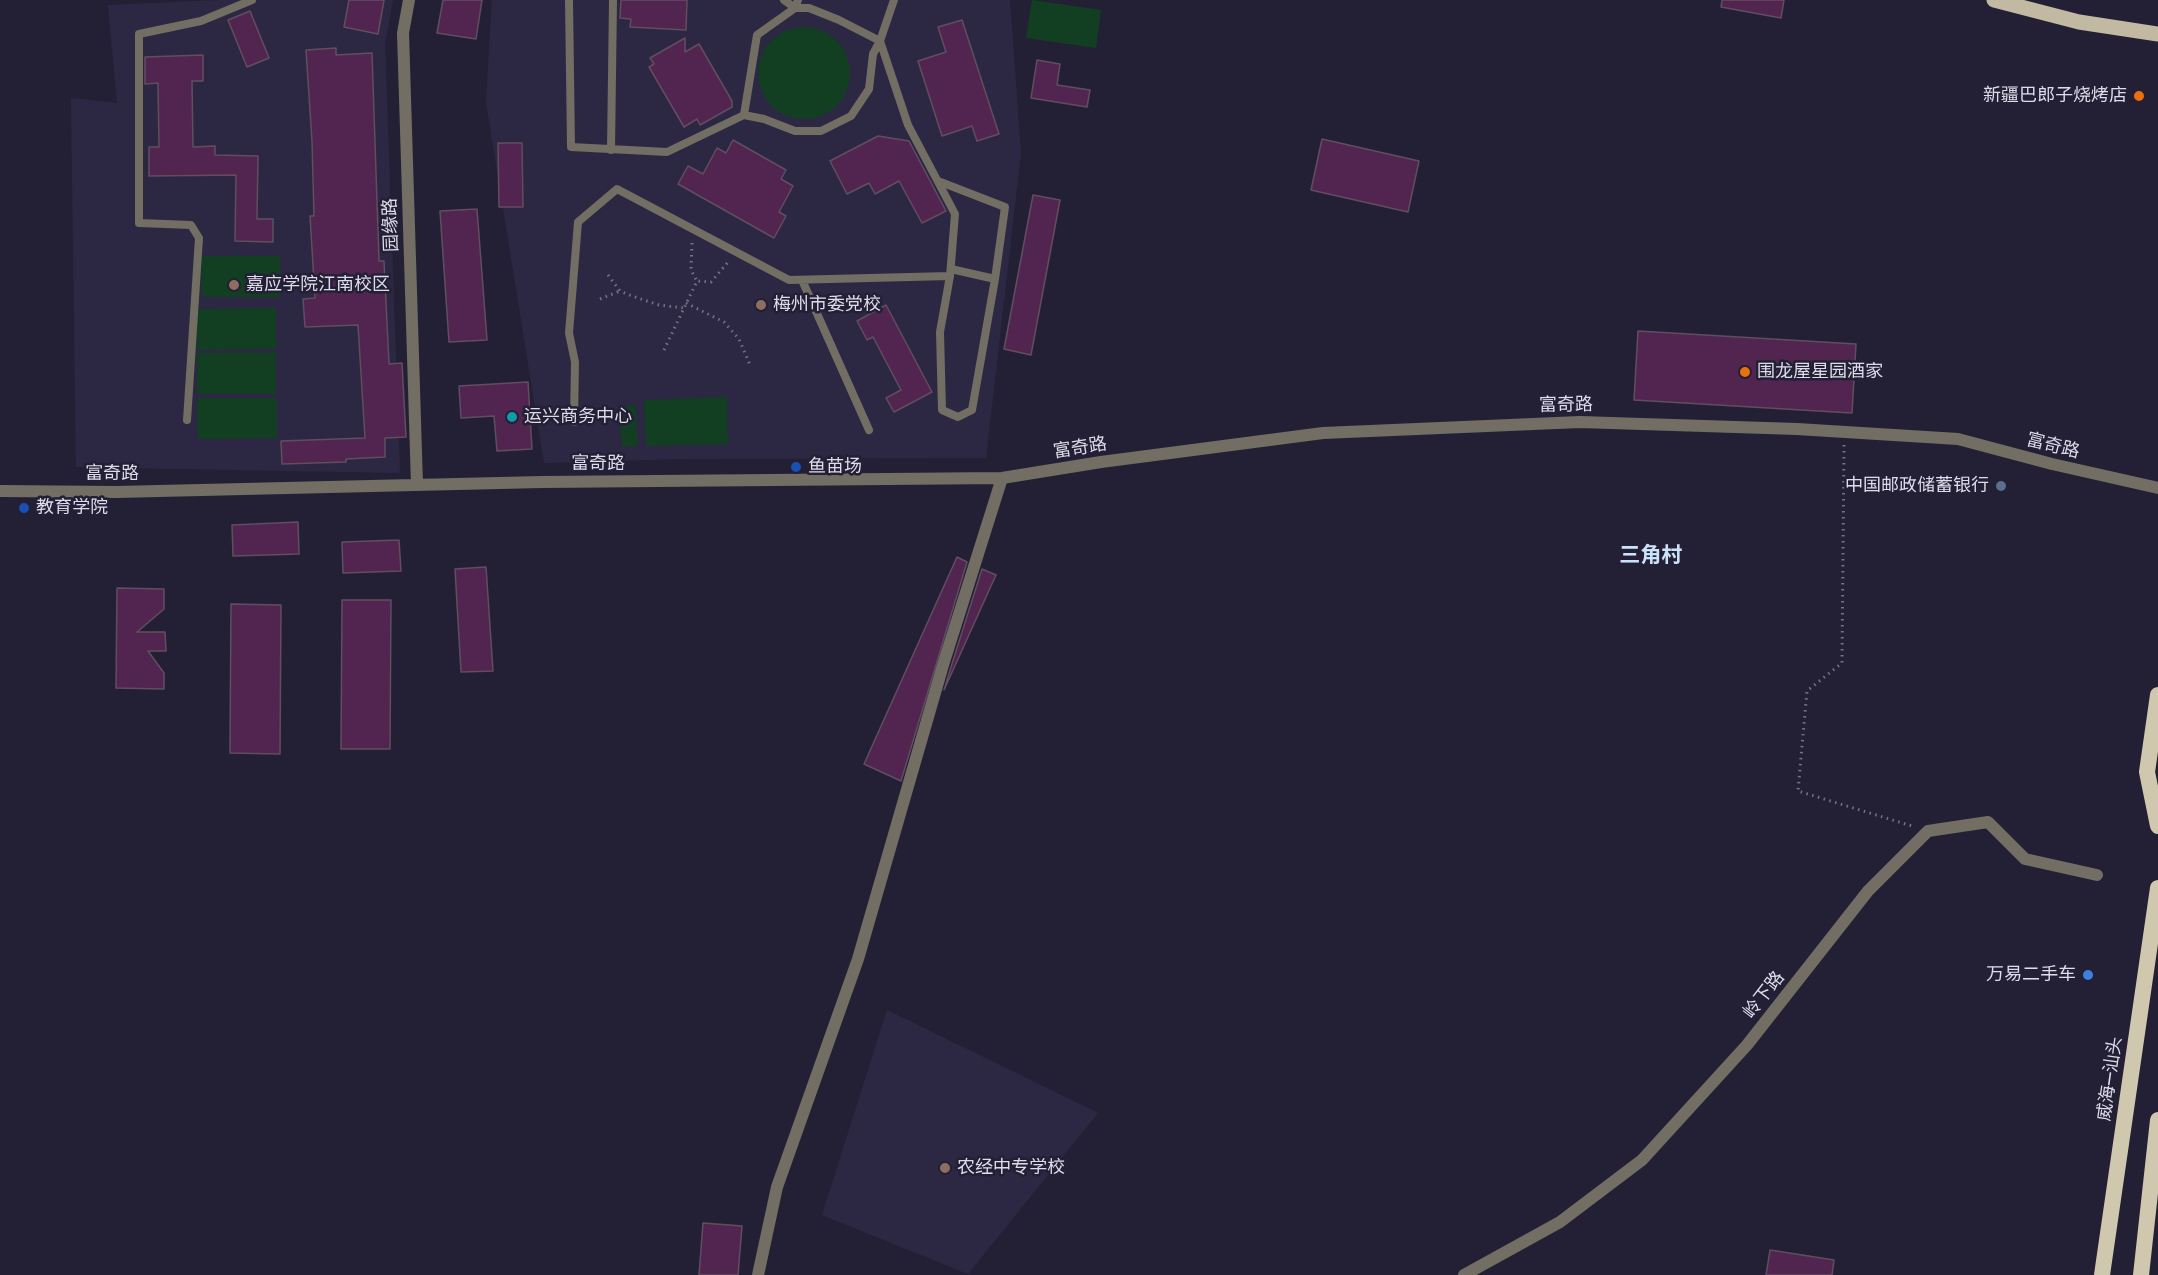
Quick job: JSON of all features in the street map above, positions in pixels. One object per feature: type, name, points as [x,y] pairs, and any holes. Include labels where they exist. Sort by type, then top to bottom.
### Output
[{"type":"highway","points":[[2158,695],[2147,772],[2158,826]]},
{"type":"highway","name":"威海—汕头","points":[[2102,1275],[2158,888]]},
{"type":"highway","points":[[2141,1275],[2158,1120]]},
{"type":"main road","points":[[1994,0],[2079,22],[2158,34]]},
{"type":"street","name":"园缘路","points":[[409,0],[403,33],[417,485]]},
{"type":"street","name":"富奇路","points":[[0,491],[116,492],[554,482],[1002,478],[1101,462],[1323,433],[1580,422],[1844,432],[1958,439],[2052,464],[2158,488]]},
{"type":"street","points":[[758,1275],[777,1187],[858,959],[943,665],[1002,478]]},
{"type":"street","points":[[1928,831],[1988,822],[2025,859],[2097,875]]},
{"type":"street","name":"岭下路","points":[[1464,1275],[1560,1222],[1642,1160],[1747,1045],[1868,891],[1928,831]]},
{"type":"lane","points":[[187,420],[200,238],[191,225],[139,223],[139,34],[201,21],[252,0]]},
{"type":"lane","points":[[569,0],[572,147],[667,152],[744,115],[764,119],[795,131],[820,131],[851,116],[869,89],[873,54],[880,41],[894,0]]},
{"type":"lane","points":[[611,150],[613,0]]},
{"type":"lane","points":[[784,0],[809,8],[880,41],[908,125],[955,214],[951,273],[940,332],[942,410],[958,417],[972,410],[1005,207],[938,181]]},
{"type":"lane","points":[[744,115],[757,35],[796,4]]},
{"type":"lane","points":[[574,422],[575,362],[569,333],[578,222],[617,189],[789,280],[951,273],[995,279]]},
{"type":"lane","points":[[802,280],[869,430]]},
{"type":"path","points":[[693,238],[691,270],[697,282]]},
{"type":"path","points":[[697,282],[711,282],[729,261]]},
{"type":"path","points":[[608,275],[620,291],[659,306],[684,308]]},
{"type":"path","points":[[664,350],[697,282]]},
{"type":"path","points":[[600,299],[620,291]]},
{"type":"path","points":[[686,303],[724,322],[739,339],[750,365]]},
{"type":"path","points":[[1844,432],[1842,663],[1808,691],[1798,791],[1928,831]]},
{"type":"shaded area","name":"嘉应学院江南校区","points":[[221,0],[393,0],[385,44],[400,473],[76,467],[71,98],[117,103],[108,5]]},
{"type":"shaded area","name":"梅州市委党校","points":[[492,0],[1010,0],[1021,153],[986,458],[682,459],[544,463],[486,102]]},
{"type":"shaded area","name":"农经中专学校","points":[[887,1010],[1098,1113],[968,1274],[822,1215]]},
{"type":"green space","points":[[1032,0],[1101,10],[1096,48],[1026,38]]},
{"type":"green space","points":[[804,27],[822,31],[836,41],[846,55],[850,73],[846,91],[836,105],[822,115],[804,119],[786,115],[772,105],[762,91],[758,73],[762,55],[772,41],[786,31]]},
{"type":"green space","points":[[201,256],[280,256],[280,297],[202,297]]},
{"type":"green space","points":[[276,308],[276,349],[197,350],[197,309]]},
{"type":"green space","points":[[197,353],[276,353],[276,394],[197,394]]},
{"type":"green space","points":[[727,397],[728,444],[646,446],[644,400]]},
{"type":"green space","points":[[197,398],[277,398],[277,438],[198,439]]},
{"type":"green space","points":[[635,405],[638,446],[622,447],[619,407]]},
{"type":"building","points":[[349,0],[384,0],[378,34],[344,27]]},
{"type":"building","points":[[443,0],[482,0],[476,39],[437,33]]},
{"type":"building","points":[[621,0],[687,0],[686,30],[630,27],[631,19],[620,18]]},
{"type":"building","points":[[1722,0],[1784,0],[1781,18],[1721,7]]},
{"type":"building","points":[[250,11],[269,58],[247,67],[228,20]]},
{"type":"building","points":[[962,20],[999,134],[977,141],[972,126],[942,136],[918,61],[946,52],[938,27]]},
{"type":"building","points":[[685,38],[685,52],[699,44],[732,101],[732,107],[700,125],[697,119],[684,127],[649,67],[654,64],[650,58]]},
{"type":"building","points":[[336,48],[336,55],[372,53],[379,261],[384,261],[389,364],[402,363],[406,437],[385,438],[385,457],[346,459],[346,462],[282,464],[281,441],[365,438],[358,325],[305,327],[303,299],[315,298],[310,216],[314,216],[312,141],[306,50]]},
{"type":"building","points":[[203,55],[203,81],[192,81],[193,147],[215,146],[215,155],[258,156],[257,219],[273,219],[273,242],[235,241],[236,175],[149,176],[149,147],[159,147],[158,83],[145,84],[145,57]]},
{"type":"building","points":[[1037,60],[1060,64],[1057,85],[1090,90],[1087,107],[1031,98]]},
{"type":"building","points":[[878,136],[909,141],[946,211],[922,223],[899,181],[875,194],[869,183],[847,194],[830,161]]},
{"type":"building","points":[[1322,139],[1419,161],[1408,212],[1311,190]]},
{"type":"building","points":[[733,140],[786,170],[781,179],[793,186],[779,212],[786,216],[774,238],[678,184],[688,166],[703,174],[717,148],[726,153]]},
{"type":"building","points":[[498,143],[522,143],[523,207],[499,207]]},
{"type":"building","points":[[1033,195],[1060,200],[1031,355],[1004,349]]},
{"type":"building","points":[[477,209],[487,340],[449,342],[440,211]]},
{"type":"building","points":[[886,305],[932,392],[894,412],[886,398],[901,390],[873,337],[867,340],[857,321]]},
{"type":"building","name":"围龙屋星园酒家","points":[[1638,331],[1856,344],[1852,413],[1634,400]]},
{"type":"building","name":"运兴商务中心","points":[[528,382],[532,449],[497,451],[494,416],[461,418],[459,386]]},
{"type":"building","points":[[298,522],[299,554],[233,556],[232,525]]},
{"type":"building","points":[[399,540],[401,571],[343,573],[342,542]]},
{"type":"building","points":[[957,557],[967,562],[901,781],[864,764]]},
{"type":"building","points":[[486,567],[493,671],[461,672],[455,569]]},
{"type":"building","points":[[982,569],[996,575],[944,690],[951,667]]},
{"type":"building","points":[[117,588],[164,589],[164,609],[137,632],[165,632],[166,651],[148,651],[164,673],[164,689],[116,688]]},
{"type":"building","points":[[342,600],[391,600],[390,749],[341,749]]},
{"type":"building","points":[[231,604],[281,605],[280,754],[230,753]]},
{"type":"building","points":[[703,1223],[742,1226],[738,1275],[699,1275]]},
{"type":"building","points":[[1770,1250],[1834,1260],[1832,1275],[1766,1275]]},
{"type":"place","name":"新疆巴郎子烧烤店","points":[[2139,96]]},
{"type":"place","name":"嘉应学院江南校区","points":[[234,285]]},
{"type":"place","name":"梅州市委党校","points":[[761,305]]},
{"type":"place","name":"围龙屋星园酒家","points":[[1745,372]]},
{"type":"place","name":"运兴商务中心","points":[[512,417]]},
{"type":"place","name":"鱼苗场","points":[[796,467]]},
{"type":"place","name":"中国邮政储蓄银行","points":[[2001,486]]},
{"type":"place","name":"教育学院","points":[[24,508]]},
{"type":"place","name":"万易二手车","points":[[2088,975]]},
{"type":"place","name":"农经中专学校","points":[[945,1168]]},
{"type":"district","name":"三角村","points":[[1651,556]]}]
